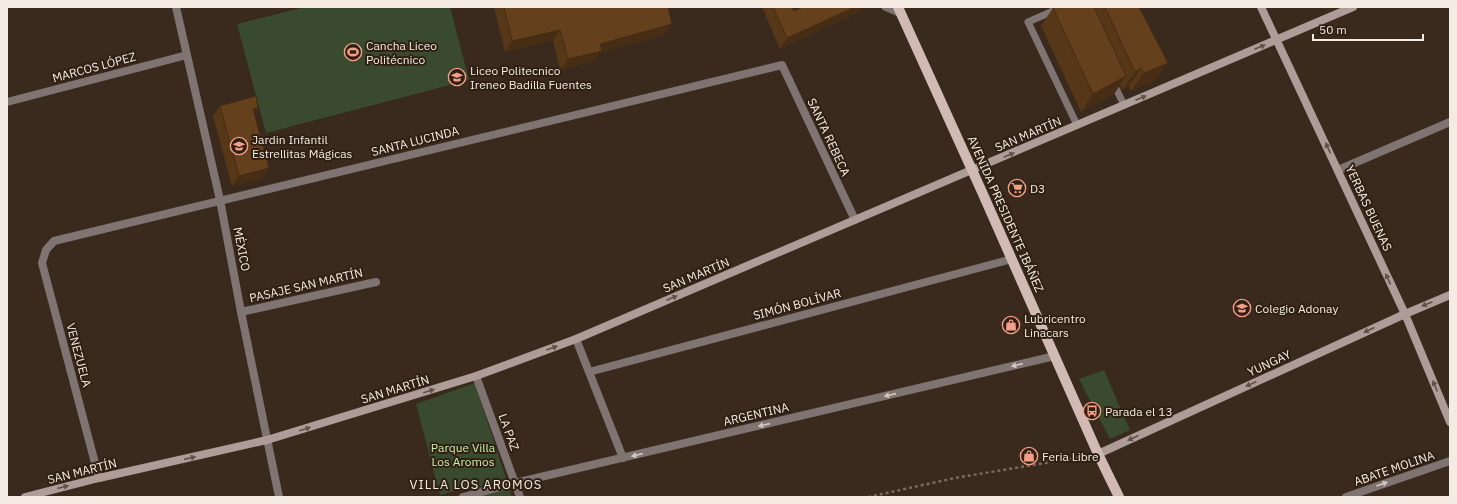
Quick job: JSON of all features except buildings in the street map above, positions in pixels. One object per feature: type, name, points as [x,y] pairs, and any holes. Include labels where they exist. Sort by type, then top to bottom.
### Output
[{"type":"main road","name":"AVENIDA PRESIDENTE IBÁÑEZ","points":[[900,10],[973,170],[1098,454],[1119,497]]},
{"type":"street","name":"MÉXICO","points":[[176,7],[220,200],[241,312],[279,497]]},
{"type":"street","name":"YERBAS BUENAS","points":[[1261,7],[1405,314],[1450,422]]},
{"type":"street","name":"SAN MARTÍN","points":[[25,497],[99,478],[267,440],[476,376],[576,339],[1353,7]]},
{"type":"street","name":"MARCOS LÓPEZ","points":[[7,102],[187,55]]},
{"type":"street","name":"SANTA LUCINDA","points":[[54,241],[782,65]]},
{"type":"street","name":"SANTA REBECA","points":[[782,65],[855,220]]},
{"type":"street","points":[[1338,170],[1450,122]]},
{"type":"street","name":"VENEZUELA","points":[[54,241],[46,250],[42,264],[99,478]]},
{"type":"street","name":"SIMÓN BOLÍVAR","points":[[589,372],[1012,259]]},
{"type":"street","name":"PASAJE SAN MARTÍN","points":[[241,312],[376,282]]},
{"type":"street","name":"YUNGAY","points":[[1098,454],[1405,314],[1450,295]]},
{"type":"street","points":[[576,339],[623,458]]},
{"type":"street","name":"ARGENTINA","points":[[463,497],[515,483],[1055,356]]},
{"type":"street","name":"LA PAZ","points":[[476,376],[520,497]]},
{"type":"street","name":"ABATE MOLINA","points":[[1346,497],[1450,461]]},
{"type":"lane","points":[[885,7],[900,10]]},
{"type":"lane","points":[[1062,7],[1028,22],[1077,125]]},
{"type":"lane","points":[[1111,78],[1124,105]]},
{"type":"path","points":[[868,497],[955,478],[1098,454]]},
{"type":"green space","name":"Cancha Liceo Politécnico","points":[[305,7],[450,7],[469,80],[266,133],[237,24]]},
{"type":"green space","points":[[1104,370],[1130,430],[1110,439],[1079,379]]},
{"type":"green space","name":"Parque Villa Los Aromos","points":[[475,383],[512,497],[475,497],[471,487],[440,495],[416,404]]},
{"type":"place","name":"Cancha Liceo Politécnico","points":[[353,52]]},
{"type":"place","name":"Liceo Politecnico Ireneo Badilla Fuentes","points":[[457,77]]},
{"type":"place","name":"Jardin Infantil Estrellitas Mágicas","points":[[239,146]]},
{"type":"place","name":"D3","points":[[1017,188]]},
{"type":"place","name":"Colegio Adonay","points":[[1242,308]]},
{"type":"place","name":"Lubricentro Linacars","points":[[1011,325]]},
{"type":"place","name":"Parada el 13","points":[[1092,411]]},
{"type":"place","name":"Feria Libre","points":[[1029,456]]},
{"type":"district","name":"VILLA LOS AROMOS","points":[[476,484]]}]
